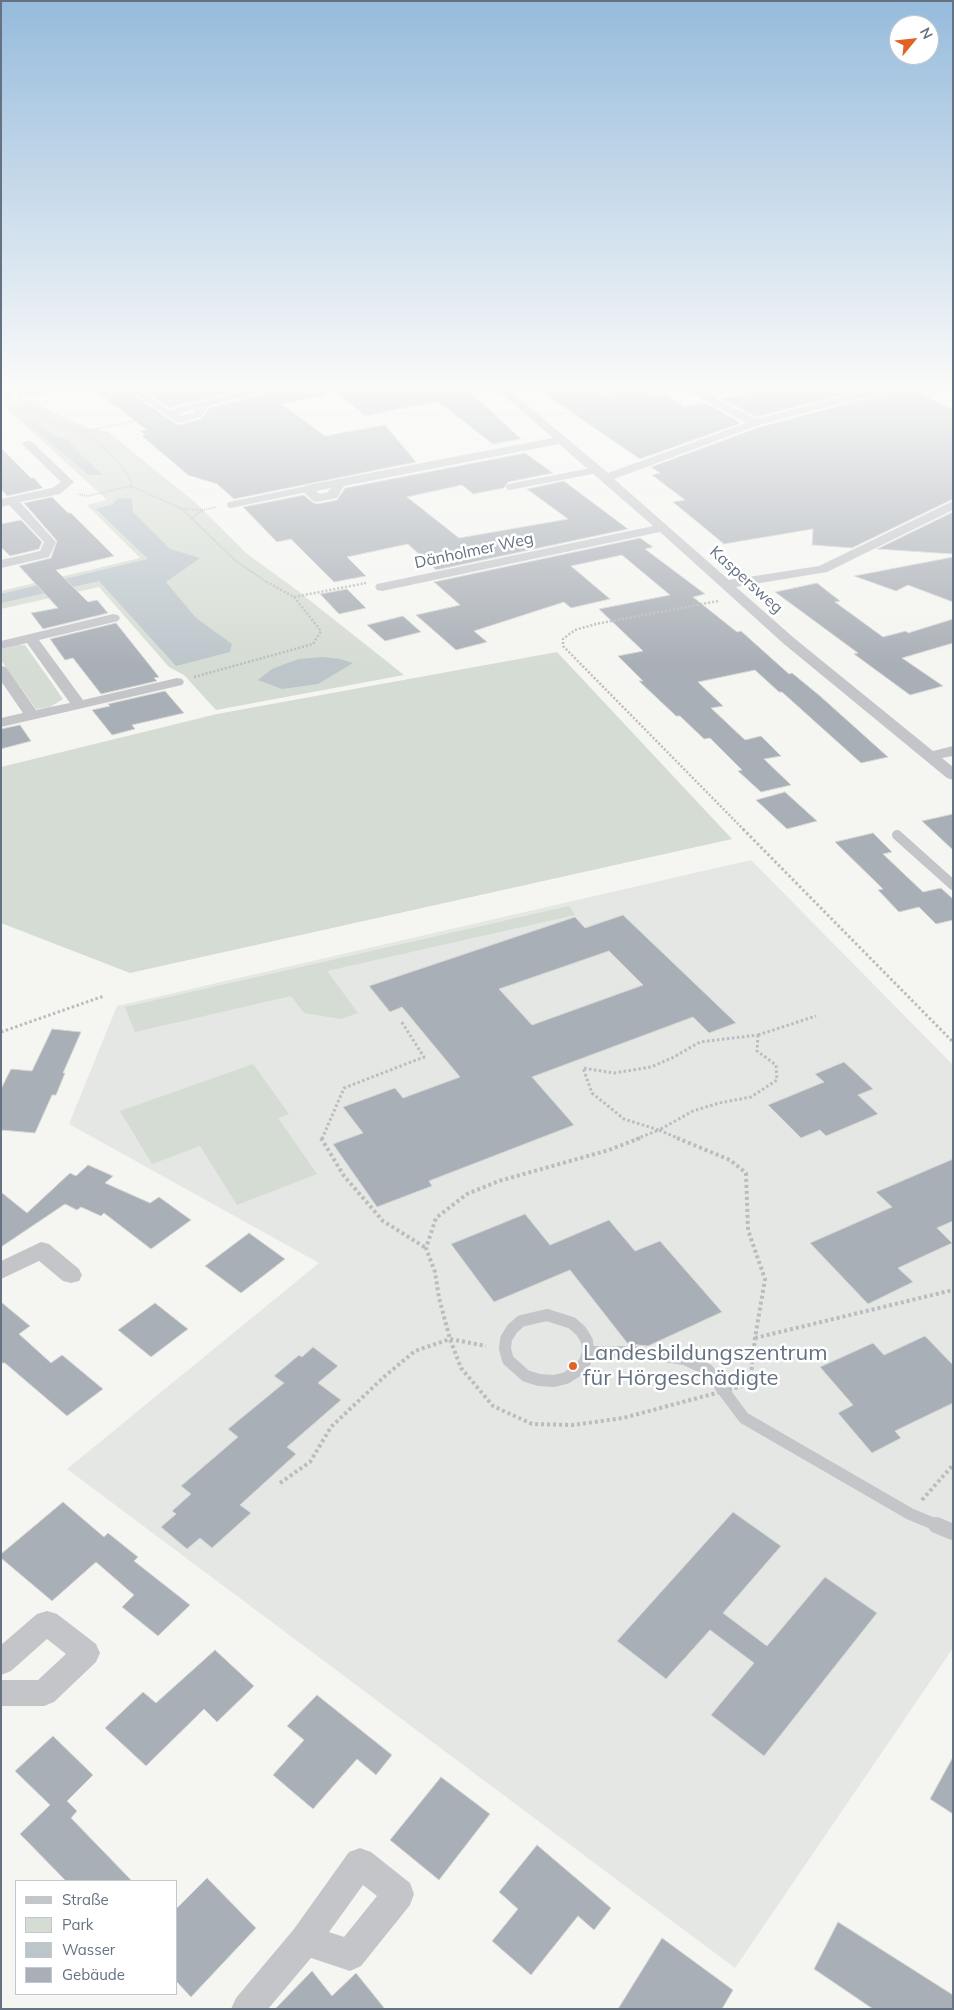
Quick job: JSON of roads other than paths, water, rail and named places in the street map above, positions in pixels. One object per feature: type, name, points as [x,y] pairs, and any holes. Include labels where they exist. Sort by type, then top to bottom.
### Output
[{"type":"street","points":[[7,502],[56,491],[68,482],[66,480]]},
{"type":"street","points":[[307,489],[356,480]]},
{"type":"street","name":"Kaspersweg","points":[[608,480],[738,597],[953,775]]},
{"type":"street","points":[[1,564],[45,554],[50,542],[7,502]]},
{"type":"street","points":[[725,585],[822,569],[953,505]]},
{"type":"street","name":"Dänholmer Weg","points":[[382,587],[662,528]]},
{"type":"street","points":[[1,645],[113,618]]},
{"type":"street","points":[[30,638],[80,705]]},
{"type":"street","points":[[1,670],[32,715]]},
{"type":"street","points":[[1,723],[177,682]]},
{"type":"street","points":[[930,756],[953,751]]},
{"type":"street","points":[[1,1272],[41,1250],[71,1275]]},
{"type":"street","points":[[1,1662],[47,1623],[86,1653],[44,1693],[1,1694]]},
{"type":"street","points":[[247,2009],[305,1940]]},
{"type":"lane","points":[[509,487],[560,480]]},
{"type":"lane","points":[[230,505],[307,489]]},
{"type":"lane","points":[[897,835],[953,885]]},
{"type":"lane","points":[[547,1315],[572,1323],[581,1331],[587,1341],[588,1352],[585,1362],[577,1371],[566,1378],[554,1381],[526,1376],[508,1360],[505,1350],[506,1339],[512,1329],[521,1322],[533,1317],[547,1315]]},
{"type":"lane","points":[[588,1352],[634,1352],[685,1359],[708,1370],[744,1418],[910,1514],[953,1532]]},
{"type":"water","points":[[118,498],[132,499],[133,512],[170,549],[200,558],[166,582],[196,618],[232,644],[230,652],[176,666],[99,581],[1,603],[1,594],[148,559],[96,509],[113,504]]},
{"type":"water","points":[[323,657],[353,663],[318,684],[282,689],[258,680],[272,669],[299,659]]},
{"type":"place","name":"Landesbildungszentrum für Hörgeschädigte","points":[[573,1366]]}]
